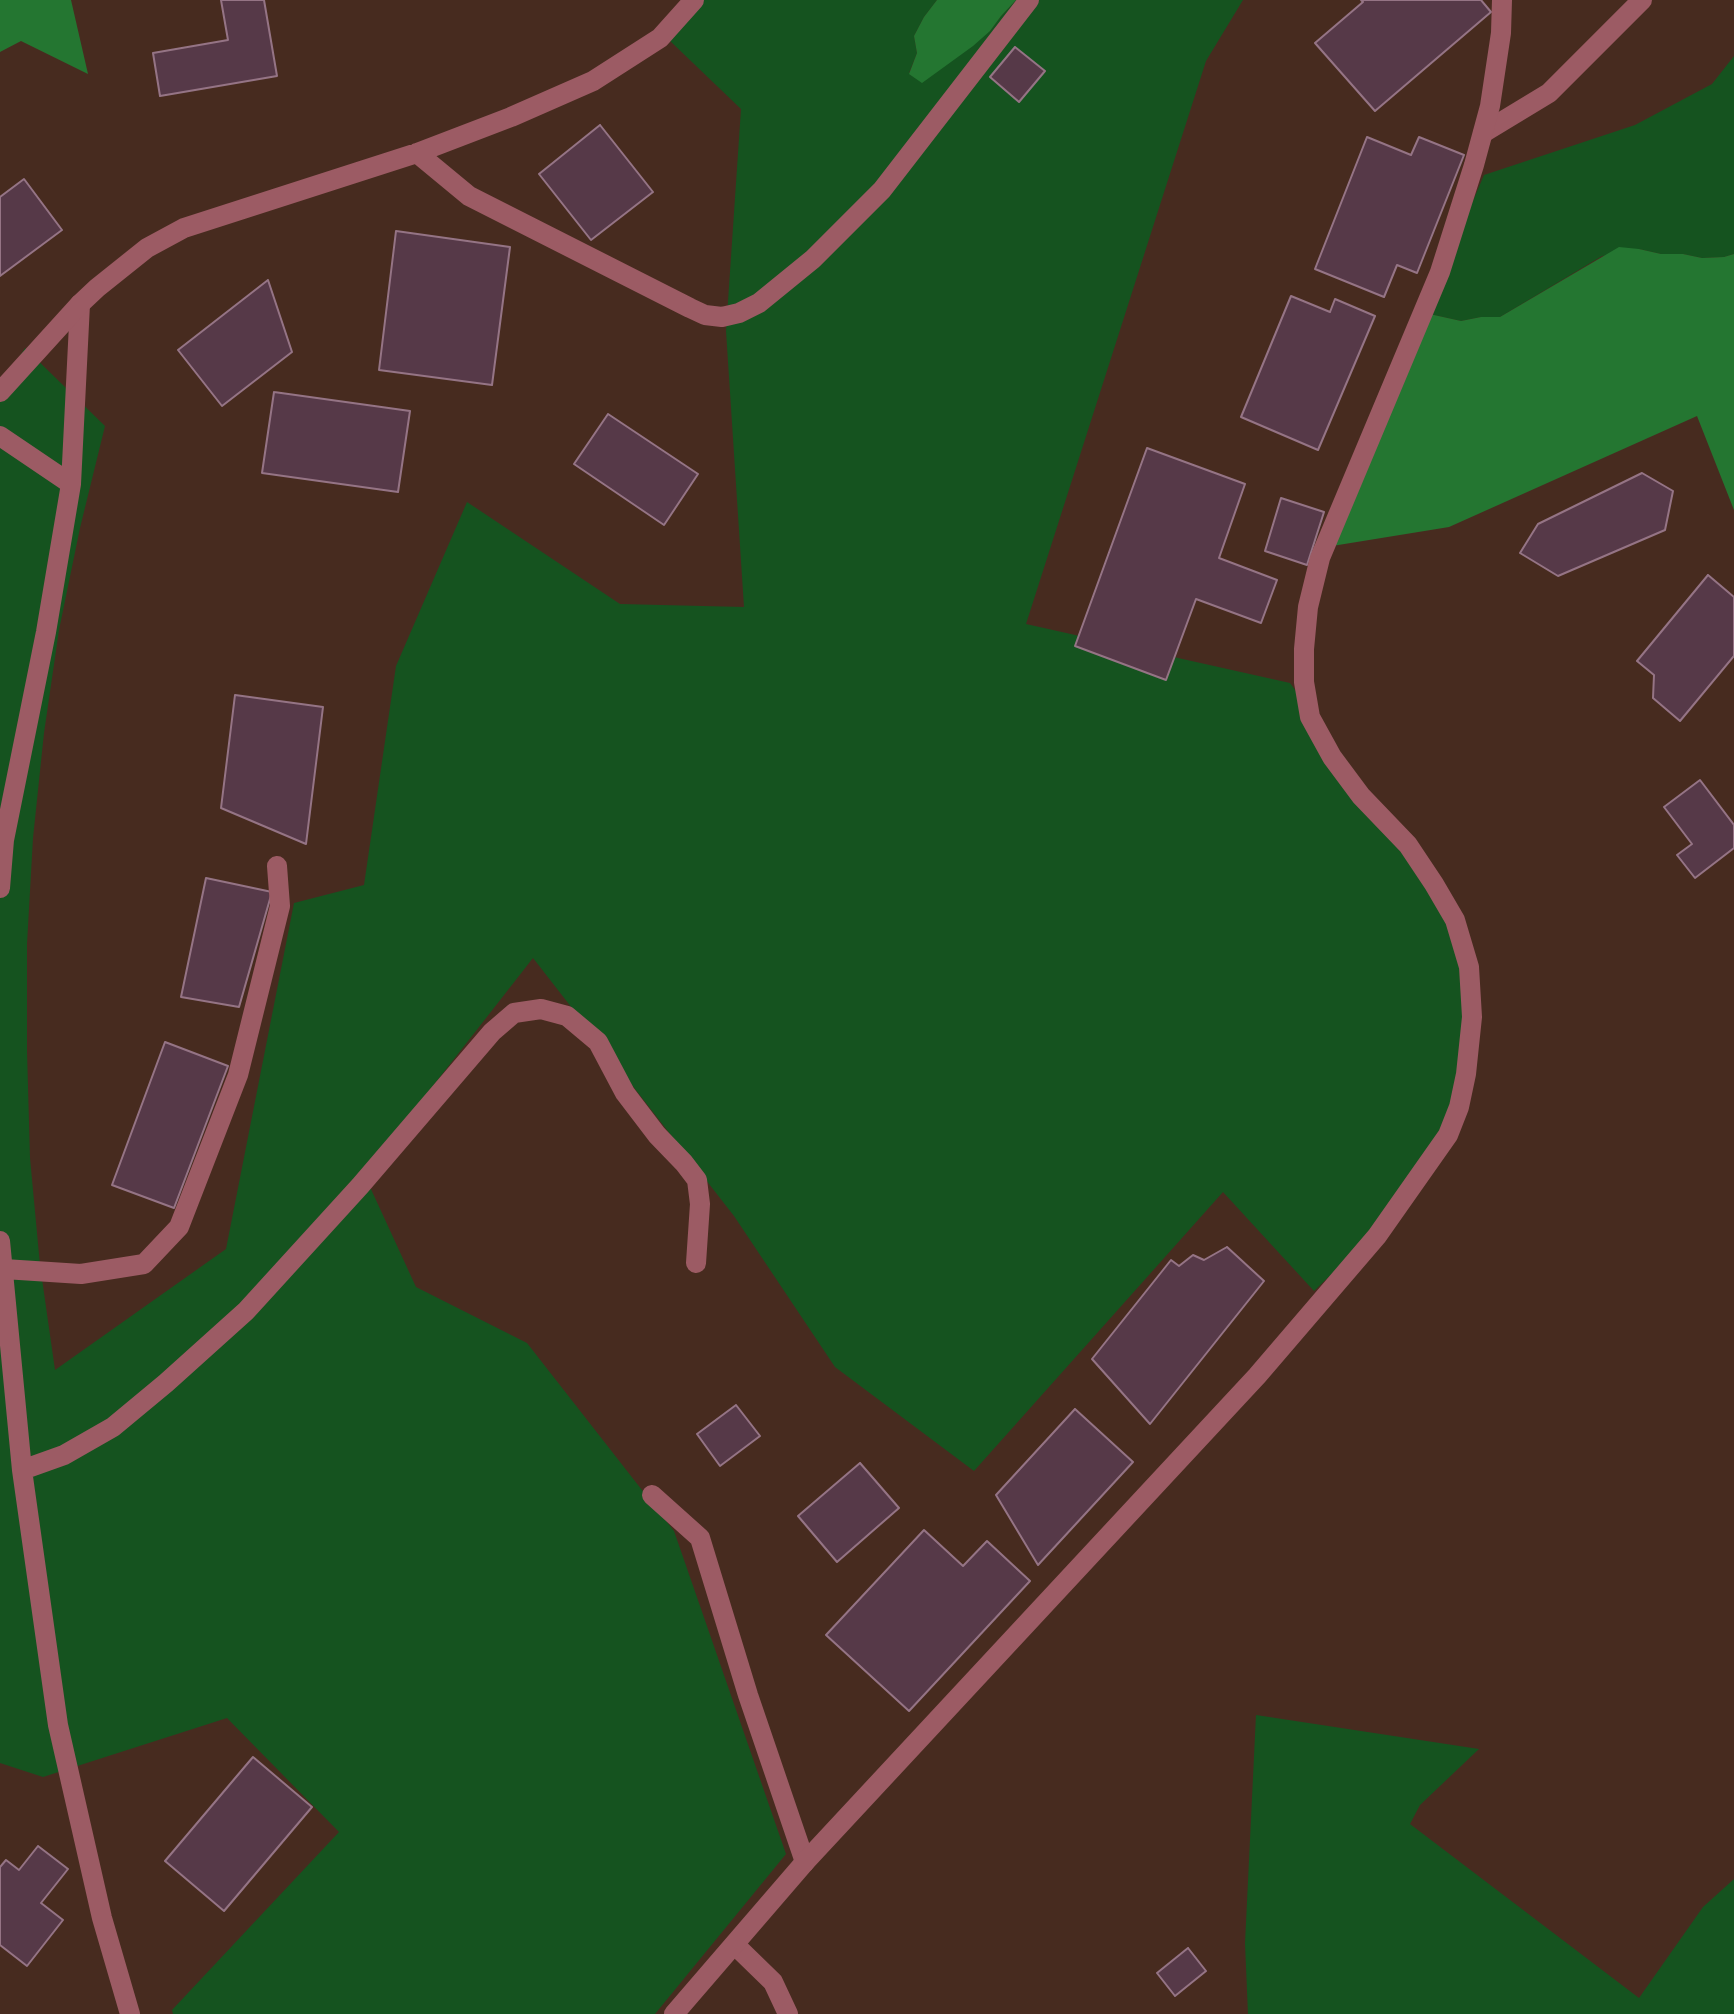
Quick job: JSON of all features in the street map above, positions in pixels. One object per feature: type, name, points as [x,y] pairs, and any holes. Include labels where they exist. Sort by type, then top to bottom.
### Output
[{"type":"street","points":[[0,392],[80,304],[147,248],[184,228],[417,153],[593,81],[660,38],[694,0]]},
{"type":"street","points":[[417,153],[469,196],[690,308],[705,315],[722,317],[739,313],[759,303],[813,259],[882,190],[1029,0]]},
{"type":"street","points":[[674,2014],[805,1862],[1257,1376],[1392,1216],[1448,1135],[1459,1107],[1466,1074],[1472,1017],[1469,967],[1455,920],[1408,845],[1361,796],[1332,757],[1310,717],[1304,682],[1304,649],[1308,607],[1320,558],[1440,272],[1474,165],[1490,106],[1501,33],[1502,0]]},
{"type":"street","points":[[1483,133],[1549,93],[1642,0]]},
{"type":"street","points":[[0,888],[4,840],[46,632],[71,484],[80,304]]},
{"type":"street","points":[[0,436],[71,484]]},
{"type":"street","points":[[4,1269],[81,1274],[144,1264],[179,1227],[238,1075],[280,906],[277,866]]},
{"type":"street","points":[[22,1470],[64,1455],[113,1427],[246,1311],[360,1186],[492,1032],[514,1013],[541,1009],[567,1016],[598,1042],[625,1093],[697,1180],[700,1204],[696,1263]]},
{"type":"street","points":[[0,1241],[22,1470],[58,1725],[102,1918],[130,2014]]},
{"type":"street","points":[[652,1495],[700,1538],[748,1695],[805,1862]]},
{"type":"street","points":[[735,1945],[773,1982],[788,2014]]},
{"type":"green space","points":[[0,0],[71,0],[88,74],[21,41],[0,52]]},
{"type":"green space","points":[[692,0],[937,0],[914,36],[917,53],[909,73],[990,31],[1016,0],[1243,0],[1206,61],[1026,624],[1290,683],[1431,876],[1459,937],[1468,1070],[1409,1199],[1314,1291],[1223,1192],[974,1471],[835,1367],[734,1216],[533,958],[364,1174],[416,1287],[527,1343],[674,1531],[786,1854],[655,2014],[173,2014],[172,2010],[339,1832],[227,1718],[43,1777],[0,1763],[0,387],[25,348],[105,426],[59,630],[33,838],[27,944],[30,1158],[40,1265],[55,1370],[226,1249],[294,903],[364,885],[396,666],[467,502],[620,604],[744,607],[726,331],[741,109],[668,39]]},
{"type":"green space","points":[[937,0],[1016,0],[990,31],[922,83],[909,74],[917,53],[914,36]]},
{"type":"green space","points":[[1734,56],[1734,254],[1702,258],[1639,249],[1602,256],[1500,317],[1461,321],[1425,313],[1484,175],[1635,125],[1712,84]]},
{"type":"green space","points":[[1619,247],[1702,258],[1734,254],[1734,510],[1697,416],[1449,527],[1326,547],[1425,313],[1461,321],[1500,317]]},
{"type":"green space","points":[[1256,1715],[1479,1749],[1420,1805],[1410,1824],[1639,1998],[1703,1907],[1734,1879],[1734,2014],[1248,2014],[1245,1943]]},
{"type":"building","points":[[221,0],[264,0],[277,76],[160,96],[153,53],[228,40]]},
{"type":"building","points":[[1361,0],[1481,0],[1491,12],[1375,111],[1315,43],[1363,2]]},
{"type":"building","points":[[1015,47],[1045,71],[1019,102],[990,77]]},
{"type":"building","points":[[600,125],[653,192],[591,240],[539,174]]},
{"type":"building","points":[[1367,137],[1411,155],[1419,137],[1464,155],[1417,273],[1397,265],[1384,297],[1315,269]]},
{"type":"building","points":[[24,179],[62,230],[0,276],[0,197]]},
{"type":"building","points":[[396,231],[510,247],[492,385],[379,370]]},
{"type":"building","points":[[268,280],[292,352],[222,406],[178,350]]},
{"type":"building","points":[[1291,296],[1330,312],[1335,299],[1375,316],[1318,450],[1241,417]]},
{"type":"building","points":[[274,392],[410,411],[398,492],[262,473]]},
{"type":"building","points":[[608,414],[698,474],[664,525],[574,464]]},
{"type":"building","points":[[1147,448],[1245,484],[1219,558],[1277,580],[1261,623],[1196,599],[1166,680],[1075,646]]},
{"type":"building","points":[[1642,473],[1673,491],[1665,530],[1558,576],[1520,553],[1538,524]]},
{"type":"building","points":[[1281,498],[1324,512],[1307,565],[1265,551]]},
{"type":"building","points":[[1708,575],[1734,597],[1734,656],[1680,721],[1653,698],[1654,675],[1637,661]]},
{"type":"building","points":[[235,695],[323,707],[306,844],[221,808]]},
{"type":"building","points":[[1700,780],[1734,825],[1734,848],[1695,878],[1677,855],[1692,844],[1664,807]]},
{"type":"building","points":[[206,878],[272,892],[239,1007],[181,997]]},
{"type":"building","points":[[165,1042],[228,1066],[174,1208],[112,1185]]},
{"type":"building","points":[[1227,1247],[1264,1281],[1150,1424],[1092,1359],[1171,1260],[1179,1266],[1193,1255],[1204,1260]]},
{"type":"building","points":[[736,1405],[760,1436],[720,1466],[697,1434]]},
{"type":"building","points":[[1075,1409],[1133,1462],[1038,1565],[996,1495]]},
{"type":"building","points":[[860,1463],[899,1508],[837,1562],[798,1516]]},
{"type":"building","points":[[924,1530],[963,1566],[987,1541],[1030,1581],[909,1711],[826,1635]]},
{"type":"building","points":[[253,1757],[312,1807],[224,1911],[165,1861]]},
{"type":"building","points":[[38,1846],[68,1869],[41,1903],[63,1920],[27,1966],[0,1945],[0,1867],[6,1860],[19,1870]]},
{"type":"building","points":[[1188,1948],[1206,1971],[1175,1996],[1157,1973]]}]
